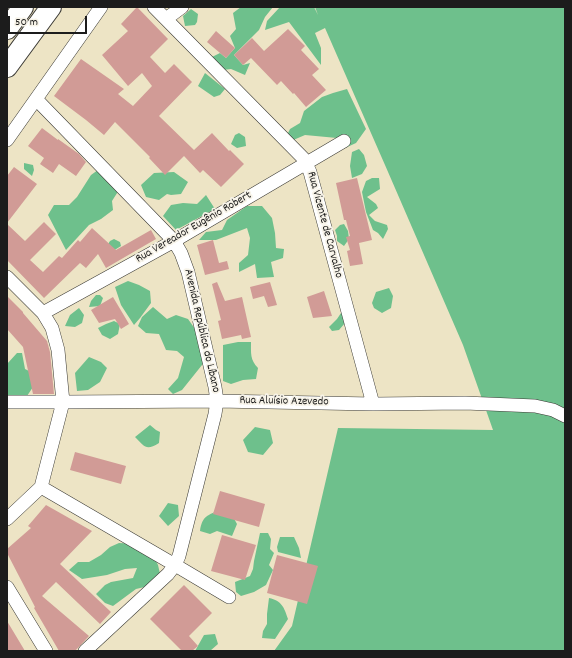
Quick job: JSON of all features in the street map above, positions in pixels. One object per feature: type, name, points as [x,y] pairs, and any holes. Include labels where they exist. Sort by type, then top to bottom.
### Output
[{"type":"highway","points":[[7,29],[23,7]]},
{"type":"highway","points":[[7,49],[37,7]]},
{"type":"highway","points":[[7,66],[50,7]]},
{"type":"street","points":[[7,140],[101,7]]},
{"type":"street","name":"Rua Vicente de Carvalho","points":[[154,7],[303,158],[306,163],[310,172],[373,404]]},
{"type":"street","points":[[166,19],[182,7]]},
{"type":"street","name":"Avenida República do Líbano","points":[[36,100],[174,241],[182,253],[188,272],[217,401],[215,414],[176,564],[168,574],[86,651]]},
{"type":"street","name":"Rua Vereador Eugênio Robert","points":[[43,313],[174,241],[344,141]]},
{"type":"street","points":[[7,277],[43,313],[52,328],[58,350],[63,402],[41,487],[7,519]]},
{"type":"street","name":"Rua Aluísio Azevedo","points":[[7,402],[217,401],[373,404],[465,403],[535,406],[553,410],[565,416]]},
{"type":"street","points":[[41,487],[176,564],[228,597]]},
{"type":"street","points":[[7,587],[46,651]]},
{"type":"green space","points":[[241,7],[273,7],[265,17],[259,30],[234,55],[243,65],[250,63],[245,75],[231,69],[223,70],[212,57],[220,53],[226,58],[235,48],[230,36],[236,29],[233,13]]},
{"type":"green space","points":[[280,7],[314,7],[318,15],[315,7],[565,7],[565,651],[274,651],[292,626],[338,428],[493,430],[463,345],[325,28],[315,33],[321,48],[321,65],[289,22],[265,30],[267,21]]},
{"type":"green space","points":[[191,9],[198,14],[197,22],[195,25],[185,26],[183,16]]},
{"type":"green space","points":[[205,73],[225,89],[220,95],[214,97],[198,86]]},
{"type":"green space","points":[[347,89],[366,129],[356,143],[343,149],[337,138],[305,135],[291,141],[286,137],[290,129],[300,123],[304,111],[322,97]]},
{"type":"green space","points":[[239,133],[245,137],[246,146],[237,148],[231,144],[235,135]]},
{"type":"green space","points":[[359,149],[364,155],[367,166],[362,174],[352,178],[350,166],[352,152]]},
{"type":"green space","points":[[24,163],[33,165],[34,170],[32,176],[24,169]]},
{"type":"green space","points":[[98,170],[119,190],[112,201],[113,210],[101,219],[89,225],[66,250],[48,215],[54,205],[69,205],[77,197],[91,175]]},
{"type":"green space","points":[[174,172],[188,182],[181,194],[167,194],[159,200],[146,197],[141,185],[154,173]]},
{"type":"green space","points":[[372,178],[379,178],[380,189],[367,197],[376,204],[378,208],[369,215],[375,221],[387,225],[388,229],[383,239],[373,230],[366,212],[362,192],[366,181]]},
{"type":"green space","points":[[206,195],[215,209],[176,230],[163,216],[171,205],[183,203],[197,204]]},
{"type":"green space","points":[[247,206],[262,206],[272,218],[276,248],[284,249],[283,258],[271,262],[274,277],[257,278],[255,264],[239,272],[239,263],[248,255],[250,238],[247,228],[216,240],[199,240],[206,232],[222,230],[227,220]]},
{"type":"green space","points":[[344,224],[348,231],[349,239],[344,246],[337,241],[335,230],[340,225]]},
{"type":"green space","points":[[114,239],[120,242],[121,246],[105,256],[103,252],[110,241]]},
{"type":"green space","points":[[128,281],[150,291],[151,303],[134,325],[121,305],[115,287]]},
{"type":"green space","points":[[389,288],[393,296],[391,308],[382,313],[374,308],[372,303],[376,292]]},
{"type":"green space","points":[[96,295],[100,295],[103,298],[100,306],[89,307],[91,301]]},
{"type":"green space","points":[[153,307],[167,319],[176,315],[188,319],[205,343],[210,355],[182,390],[173,394],[168,389],[178,378],[184,357],[177,351],[166,350],[159,334],[146,333],[138,326],[142,317]]},
{"type":"green space","points":[[79,308],[84,315],[82,323],[75,327],[65,326],[70,315]]},
{"type":"green space","points":[[343,310],[345,323],[339,330],[332,331],[329,327]]},
{"type":"green space","points":[[114,321],[120,324],[118,334],[110,339],[102,335],[98,328]]},
{"type":"green space","points":[[238,342],[251,342],[252,359],[258,368],[256,379],[243,380],[231,384],[223,381],[223,345]]},
{"type":"green space","points":[[17,353],[22,353],[25,369],[33,373],[35,384],[27,396],[7,399],[7,364]]},
{"type":"green space","points":[[89,357],[101,362],[107,368],[100,382],[88,390],[77,391],[75,373]]},
{"type":"green space","points":[[150,425],[160,432],[159,443],[151,447],[146,447],[135,437]]},
{"type":"green space","points":[[255,427],[270,430],[273,443],[263,455],[248,452],[243,440]]},
{"type":"green space","points":[[168,503],[178,505],[179,516],[168,526],[159,516]]},
{"type":"green space","points":[[220,510],[232,515],[237,524],[232,536],[217,531],[210,534],[200,531],[204,519],[212,513]]},
{"type":"green space","points":[[260,533],[268,533],[271,539],[270,549],[274,553],[269,565],[273,570],[266,585],[254,592],[241,596],[236,592],[235,582],[250,576],[253,569]]},
{"type":"green space","points":[[280,537],[294,537],[299,548],[301,558],[278,552],[277,547]]},
{"type":"green space","points":[[119,543],[138,544],[154,557],[158,565],[161,578],[153,585],[136,589],[113,606],[105,603],[96,594],[105,585],[111,582],[133,578],[137,568],[125,569],[107,575],[82,579],[69,570],[78,562],[89,562],[101,555],[110,547]]},
{"type":"green space","points":[[269,598],[282,605],[288,619],[275,639],[262,638],[263,631],[267,624]]},
{"type":"green space","points":[[215,634],[218,644],[210,651],[195,651],[204,635]]},
{"type":"building","points":[[137,7],[168,39],[150,57],[165,73],[174,64],[192,82],[159,116],[194,150],[212,133],[244,164],[221,187],[203,170],[200,173],[184,156],[165,175],[149,158],[150,157],[115,122],[104,135],[54,96],[81,59],[124,89],[118,94],[133,106],[152,86],[142,73],[128,86],[102,55],[128,31],[121,24]]},
{"type":"building","points":[[288,29],[305,46],[301,50],[319,69],[312,75],[326,90],[306,107],[281,81],[277,85],[251,58],[243,65],[234,55],[252,38],[264,51]]},
{"type":"building","points":[[216,31],[235,48],[226,58],[207,42]]},
{"type":"building","points":[[42,128],[79,154],[86,162],[76,176],[59,164],[53,173],[40,164],[44,158],[28,146]]},
{"type":"building","points":[[14,167],[37,184],[7,223],[7,176]]},
{"type":"building","points":[[357,178],[372,240],[359,243],[363,264],[350,266],[347,251],[350,250],[346,237],[350,236],[346,220],[344,220],[336,183]]},
{"type":"building","points":[[44,222],[56,234],[30,260],[43,272],[59,256],[62,258],[78,240],[80,242],[92,228],[116,250],[151,230],[156,239],[106,268],[98,254],[86,268],[80,263],[44,298],[7,260],[7,224],[25,241]]},
{"type":"building","points":[[213,240],[219,263],[227,261],[229,269],[205,275],[197,245]]},
{"type":"building","points":[[217,282],[225,301],[242,297],[251,337],[242,339],[241,335],[222,339],[218,321],[221,320],[212,284]]},
{"type":"building","points":[[270,282],[277,305],[268,307],[264,296],[253,299],[250,287]]},
{"type":"building","points":[[324,291],[332,316],[313,318],[307,297]]},
{"type":"building","points":[[7,296],[23,312],[47,341],[50,352],[54,394],[33,394],[23,347],[7,329]]},
{"type":"building","points":[[113,297],[129,324],[121,329],[115,319],[99,323],[91,310]]},
{"type":"building","points":[[75,452],[126,466],[121,484],[70,470]]},
{"type":"building","points":[[220,491],[265,504],[259,527],[213,514]]},
{"type":"building","points":[[46,505],[92,531],[60,564],[111,612],[100,624],[56,582],[42,596],[89,636],[75,651],[59,651],[34,608],[35,607],[7,553],[7,549],[31,528],[28,526]]},
{"type":"building","points":[[222,535],[256,545],[245,580],[211,571]]},
{"type":"building","points":[[277,555],[318,566],[307,604],[267,593]]},
{"type":"building","points":[[184,585],[212,613],[189,636],[198,646],[192,651],[182,651],[150,619]]},
{"type":"building","points":[[7,621],[25,651],[7,651]]}]
